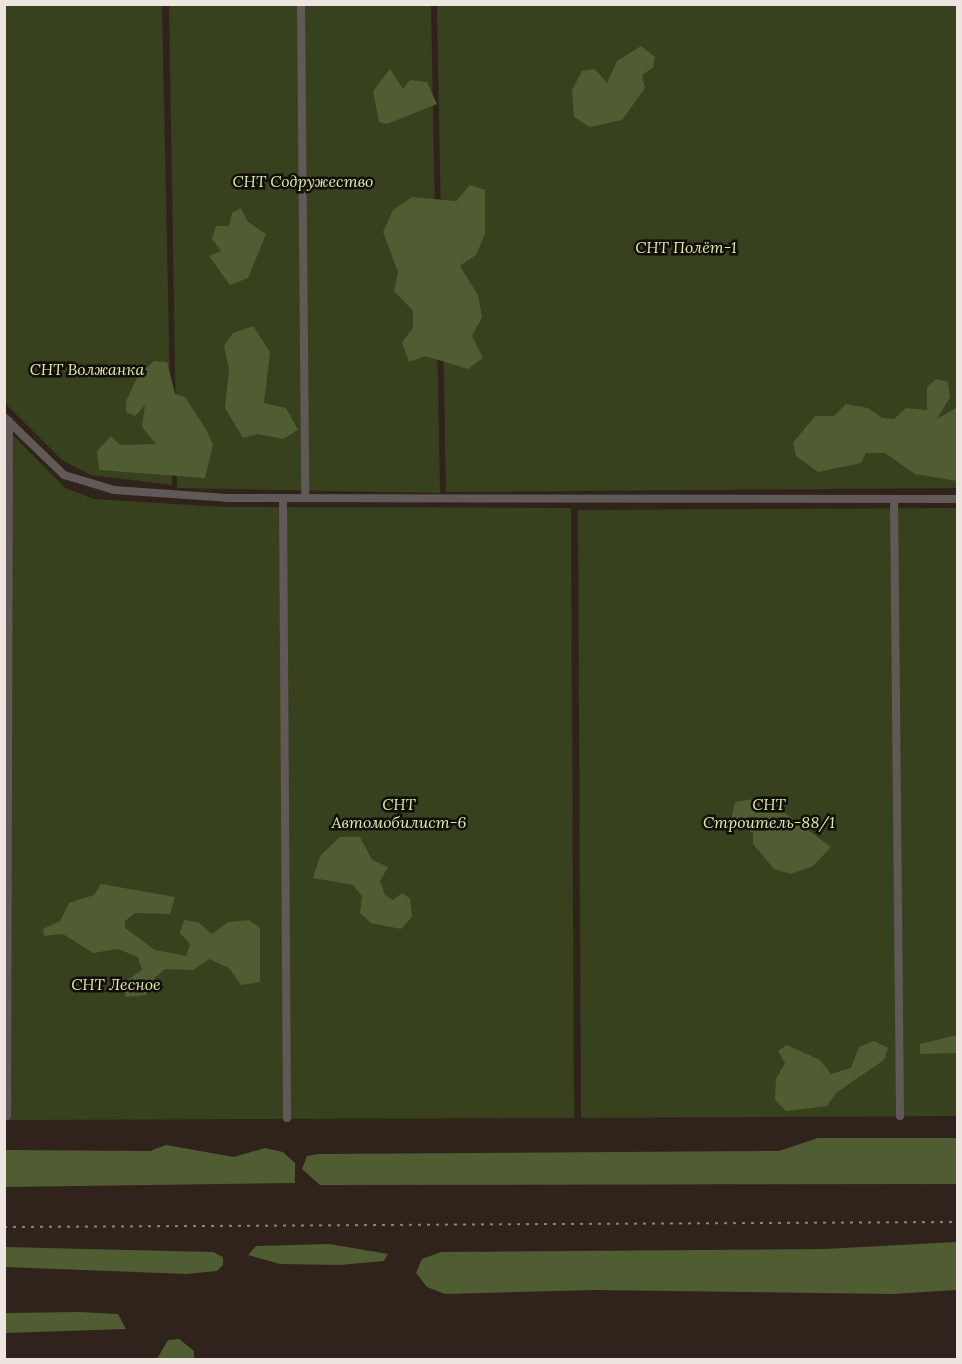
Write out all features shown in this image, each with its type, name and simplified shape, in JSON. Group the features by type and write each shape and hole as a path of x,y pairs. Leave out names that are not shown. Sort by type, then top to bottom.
{"street":[{"path":"301,4 304,498"},
{"path":"7,419 64,474 86,485 283,498 957,499"},
{"path":"7,419 7,1116"},
{"path":"283,498 288,1118"},
{"path":"894,499 900,1116"}],"green space":[{"name":"СНТ Волжанка","path":"5,5 162,5 172,485 91,475 62,460 5,403"},
{"name":"СНТ Содружество","path":"169,5 431,5 440,493 177,488"},
{"name":"СНТ Полёт-1","path":"437,5 957,5 957,488 446,492"},
{"path":"641,46 655,57 653,68 642,75 645,88 622,120 590,127 574,117 572,90 582,71 595,69 607,83 617,61"},
{"path":"390,69 403,89 410,80 427,82 437,104 387,124 379,122 373,91"},
{"path":"470,185 485,190 485,234 476,255 460,266 478,295 482,317 472,336 483,358 468,369 425,356 409,362 402,342 413,328 413,311 394,291 398,272 383,232 393,210 412,197 456,201"},
{"path":"241,208 248,222 266,234 248,278 230,285 209,256 221,251 212,239 216,226 229,226 232,213"},
{"path":"253,326 270,352 264,403 286,408 298,430 283,439 258,434 243,438 225,408 229,368 224,346 233,333"},
{"path":"154,361 167,362 175,394 185,397 207,431 213,445 205,478 99,470 97,451 111,436 120,445 156,444 142,427 145,405 135,416 126,412 126,401 138,376"},
{"path":"936,379 948,382 950,397 937,419 957,407 957,481 915,474 885,453 866,453 861,463 818,472 796,456 793,443 815,416 834,416 846,404 868,408 882,418 894,419 906,408 927,410 927,387"},
{"name":"СНТ Автомобилист-6","path":"4,426 65,488 94,499 223,507 571,508 574,1118 5,1120"},
{"name":"СНТ Строитель-88/1","path":"957,508 957,1116 581,1118 578,510"},
{"path":"754,799 777,807 831,847 813,866 791,874 774,869 753,844 753,833 731,821 735,802"},
{"path":"340,837 360,837 372,860 388,867 380,881 385,895 393,900 402,893 410,898 412,917 401,929 371,923 360,913 362,896 353,885 313,878 320,856"},
{"path":"101,884 175,897 170,914 135,913 125,921 125,928 155,950 186,956 190,944 180,933 184,920 198,922 212,934 228,922 249,920 260,928 260,982 241,985 229,968 209,959 193,970 165,969 149,983 146,995 126,997 122,984 142,970 138,957 118,949 93,953 63,934 44,936 43,929 60,921 69,903 94,895"},
{"path":"957,1035 957,1053 920,1054 920,1044"},
{"path":"874,1041 888,1048 884,1060 836,1093 827,1106 786,1111 775,1100 776,1079 785,1063 778,1051 787,1045 820,1060 831,1074 851,1068 859,1047"},
{"path":"818,1138 957,1138 957,1184 320,1185 302,1169 307,1156 319,1154 779,1151"},
{"path":"166,1145 234,1157 265,1148 283,1152 295,1163 295,1183 5,1187 5,1150 150,1151"},
{"path":"957,1242 957,1290 892,1294 595,1290 445,1294 427,1287 416,1273 422,1259 441,1252 824,1249"},
{"path":"329,1244 388,1254 384,1261 340,1265 280,1264 248,1255 256,1246"},
{"path":"5,1247 213,1252 223,1257 223,1265 217,1271 187,1274 5,1267"},
{"path":"5,1313 118,1314 126,1329 5,1333"},
{"path":"179,1339 194,1351 194,1359 157,1359 168,1340"}],"railway":[{"path":"4,1227 958,1222"}],"park label":[{"name":"СНТ Лесное","path":"116,984"}]}
